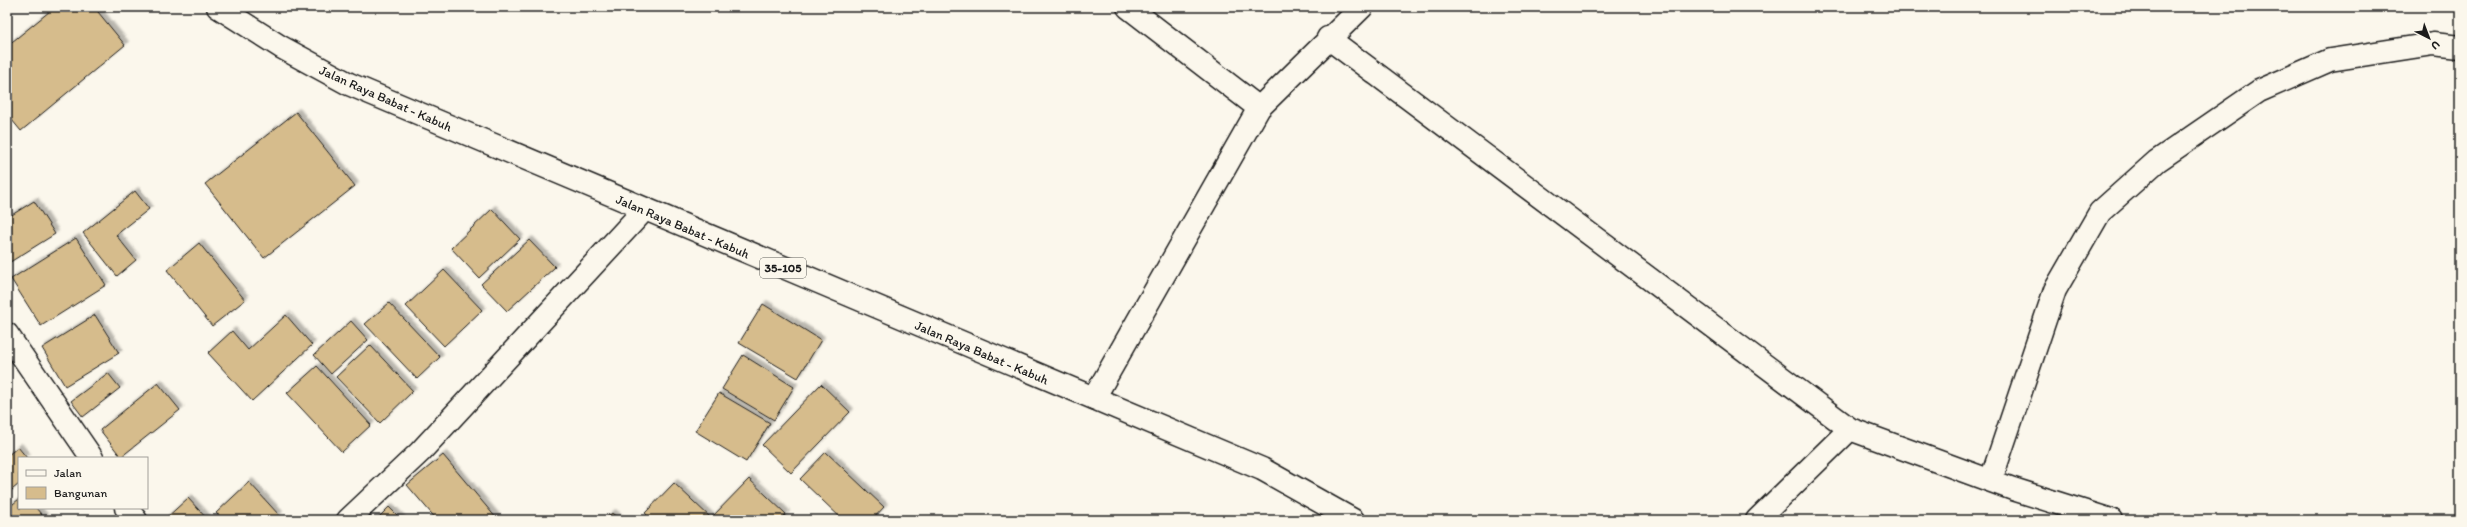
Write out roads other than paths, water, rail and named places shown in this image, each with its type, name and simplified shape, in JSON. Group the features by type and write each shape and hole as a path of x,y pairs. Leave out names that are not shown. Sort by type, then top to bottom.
{"street":[{"name":"Jalan Raya Babat - Kabuh","path":"218,7 280,47 349,84 1262,470 1352,520"},
{"path":"1128,7 1259,108"},
{"path":"1094,398 1259,108 1328,38 1362,7"},
{"path":"1328,38 1850,429 1991,480 2111,520"},
{"path":"1991,480 2055,290 2100,212 2157,161 2259,91 2330,60 2433,44 2460,46"},
{"path":"348,520 420,452 644,210"},
{"path":"7,334 91,457"},
{"path":"1756,520 1850,429"},
{"path":"127,509 136,520"}]}
